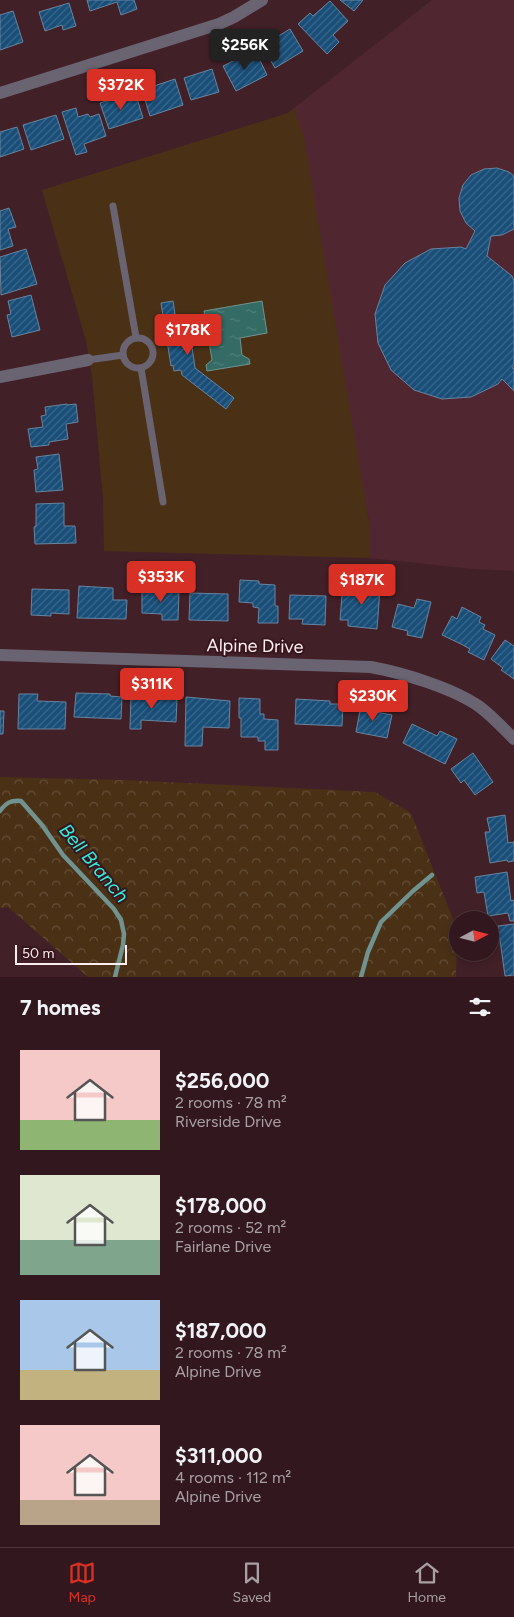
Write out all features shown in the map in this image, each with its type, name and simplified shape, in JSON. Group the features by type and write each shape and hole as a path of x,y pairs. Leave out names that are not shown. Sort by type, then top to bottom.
{"street":[{"path":"0,93 219,24 262,0"},
{"path":"0,377 88,360"},
{"name":"Alpine Drive","path":"0,655 371,667 410,677 455,694 478,706 497,721 514,739"}],"lane":[{"path":"113,206 136,337"},
{"path":"136,337 147,340 154,350 151,362 141,368 134,368 129,365 123,355 125,344 130,339 136,337"},
{"path":"88,360 123,355"},
{"path":"141,368 163,502"}],"shaded area":[{"path":"432,0 514,0 514,571 473,569 369,558 369,522 294,108"}],"green space":[{"path":"294,108 304,138 369,522 369,558 104,551 103,499 92,376 86,341 42,190 288,113"},
{"path":"0,777 122,780 375,792 411,813 450,911 449,961 456,961 456,977 88,977 8,907 0,908"}],"water":[{"path":"262,301 267,333 240,338 242,355 249,359 250,364 207,371 206,365 212,360 204,311"}],"building":[{"path":"87,0 134,0 137,9 121,15 117,2 90,11"},
{"path":"340,0 363,0 354,11"},
{"path":"330,1 348,21 333,35 339,42 327,54 298,24 310,13 313,16"},
{"path":"69,3 76,26 63,30 62,25 45,31 39,12"},
{"path":"13,11 23,42 0,50 0,15"},
{"path":"290,29 303,51 275,68 262,46"},
{"path":"257,54 267,75 236,91 223,66 243,56 245,60"},
{"path":"212,69 219,92 191,100 184,78"},
{"path":"175,79 183,105 150,116 142,90"},
{"path":"136,95 143,118 109,129 100,103 116,98 117,101"},
{"path":"76,108 78,117 88,114 90,117 99,114 106,136 84,144 87,152 76,155 62,112"},
{"path":"56,115 64,139 31,150 23,125"},
{"path":"17,127 24,149 0,157 0,132"},
{"path":"497,168 514,176 514,229 502,235 491,236 487,256 512,276 514,281 514,366 512,368 514,369 514,391 502,379 498,384 471,397 442,399 414,390 391,370 378,343 375,314 385,285 405,263 431,249 461,247 466,249 475,231 466,223 460,211 459,198 463,185 471,175 484,169"},
{"path":"9,208 16,227 8,229 13,246 0,250 0,211"},
{"path":"26,249 37,284 1,295 0,257"},
{"path":"31,295 40,330 12,337 7,315 11,314 8,301"},
{"path":"173,301 176,321 188,319 195,368 234,398 226,409 182,375 181,370 174,371 173,365 171,366 161,303"},
{"path":"76,404 78,422 66,424 68,439 49,442 49,445 31,447 28,429 43,427 41,416 46,415 45,407"},
{"path":"59,454 63,490 36,492 34,470 38,469 36,457"},
{"path":"64,503 64,526 75,526 76,543 35,544 36,504"},
{"path":"362,577 375,578 374,589 380,589 377,629 348,626 348,620 340,620 342,595 361,596"},
{"path":"240,580 259,581 259,584 275,585 275,606 278,606 278,623 258,623 259,608 253,607 253,603 239,602"},
{"path":"79,586 113,588 113,600 127,600 126,619 77,618"},
{"path":"32,589 69,590 69,614 51,613 51,616 31,615"},
{"path":"142,589 179,591 178,620 162,620 162,614 142,613"},
{"path":"190,593 228,594 228,621 189,620"},
{"path":"290,595 326,596 325,625 302,624 303,619 289,619"},
{"path":"417,599 431,602 422,638 407,635 408,631 392,627 398,604 414,608"},
{"path":"462,607 481,617 479,622 485,625 483,629 495,635 484,660 468,652 470,649 442,635 452,616 457,619"},
{"path":"505,640 514,646 514,679 501,670 503,668 491,659"},
{"path":"76,693 110,694 110,696 122,697 121,719 74,717"},
{"path":"19,694 38,694 37,701 66,702 65,729 18,729"},
{"path":"131,695 165,696 165,699 177,699 176,722 141,720 141,729 130,729"},
{"path":"186,697 230,701 229,728 203,727 202,746 185,746"},
{"path":"239,698 260,699 260,714 264,714 264,719 278,720 278,750 265,750 265,741 258,741 258,737 241,737"},
{"path":"296,699 330,701 330,704 343,704 342,726 295,724"},
{"path":"361,705 377,709 376,712 392,715 387,738 356,732"},
{"path":"0,711 4,711 3,734 0,734"},
{"path":"412,724 437,736 440,731 457,739 445,764 403,743"},
{"path":"473,753 493,782 475,795 464,780 461,783 451,769"},
{"path":"505,815 508,843 514,842 514,861 508,862 507,860 490,863 485,832 490,832 487,818"},
{"path":"507,872 511,901 514,900 514,921 510,921 508,913 499,914 499,911 487,911 484,892 477,893 475,877"},
{"path":"514,924 514,975 505,976 499,926"}],"waterway":[{"name":"Bell Branch","path":"0,811 9,803 21,801 42,825 63,855 114,909 121,920 124,934 115,977"},
{"path":"361,977 368,952 381,922 432,875"}]}
